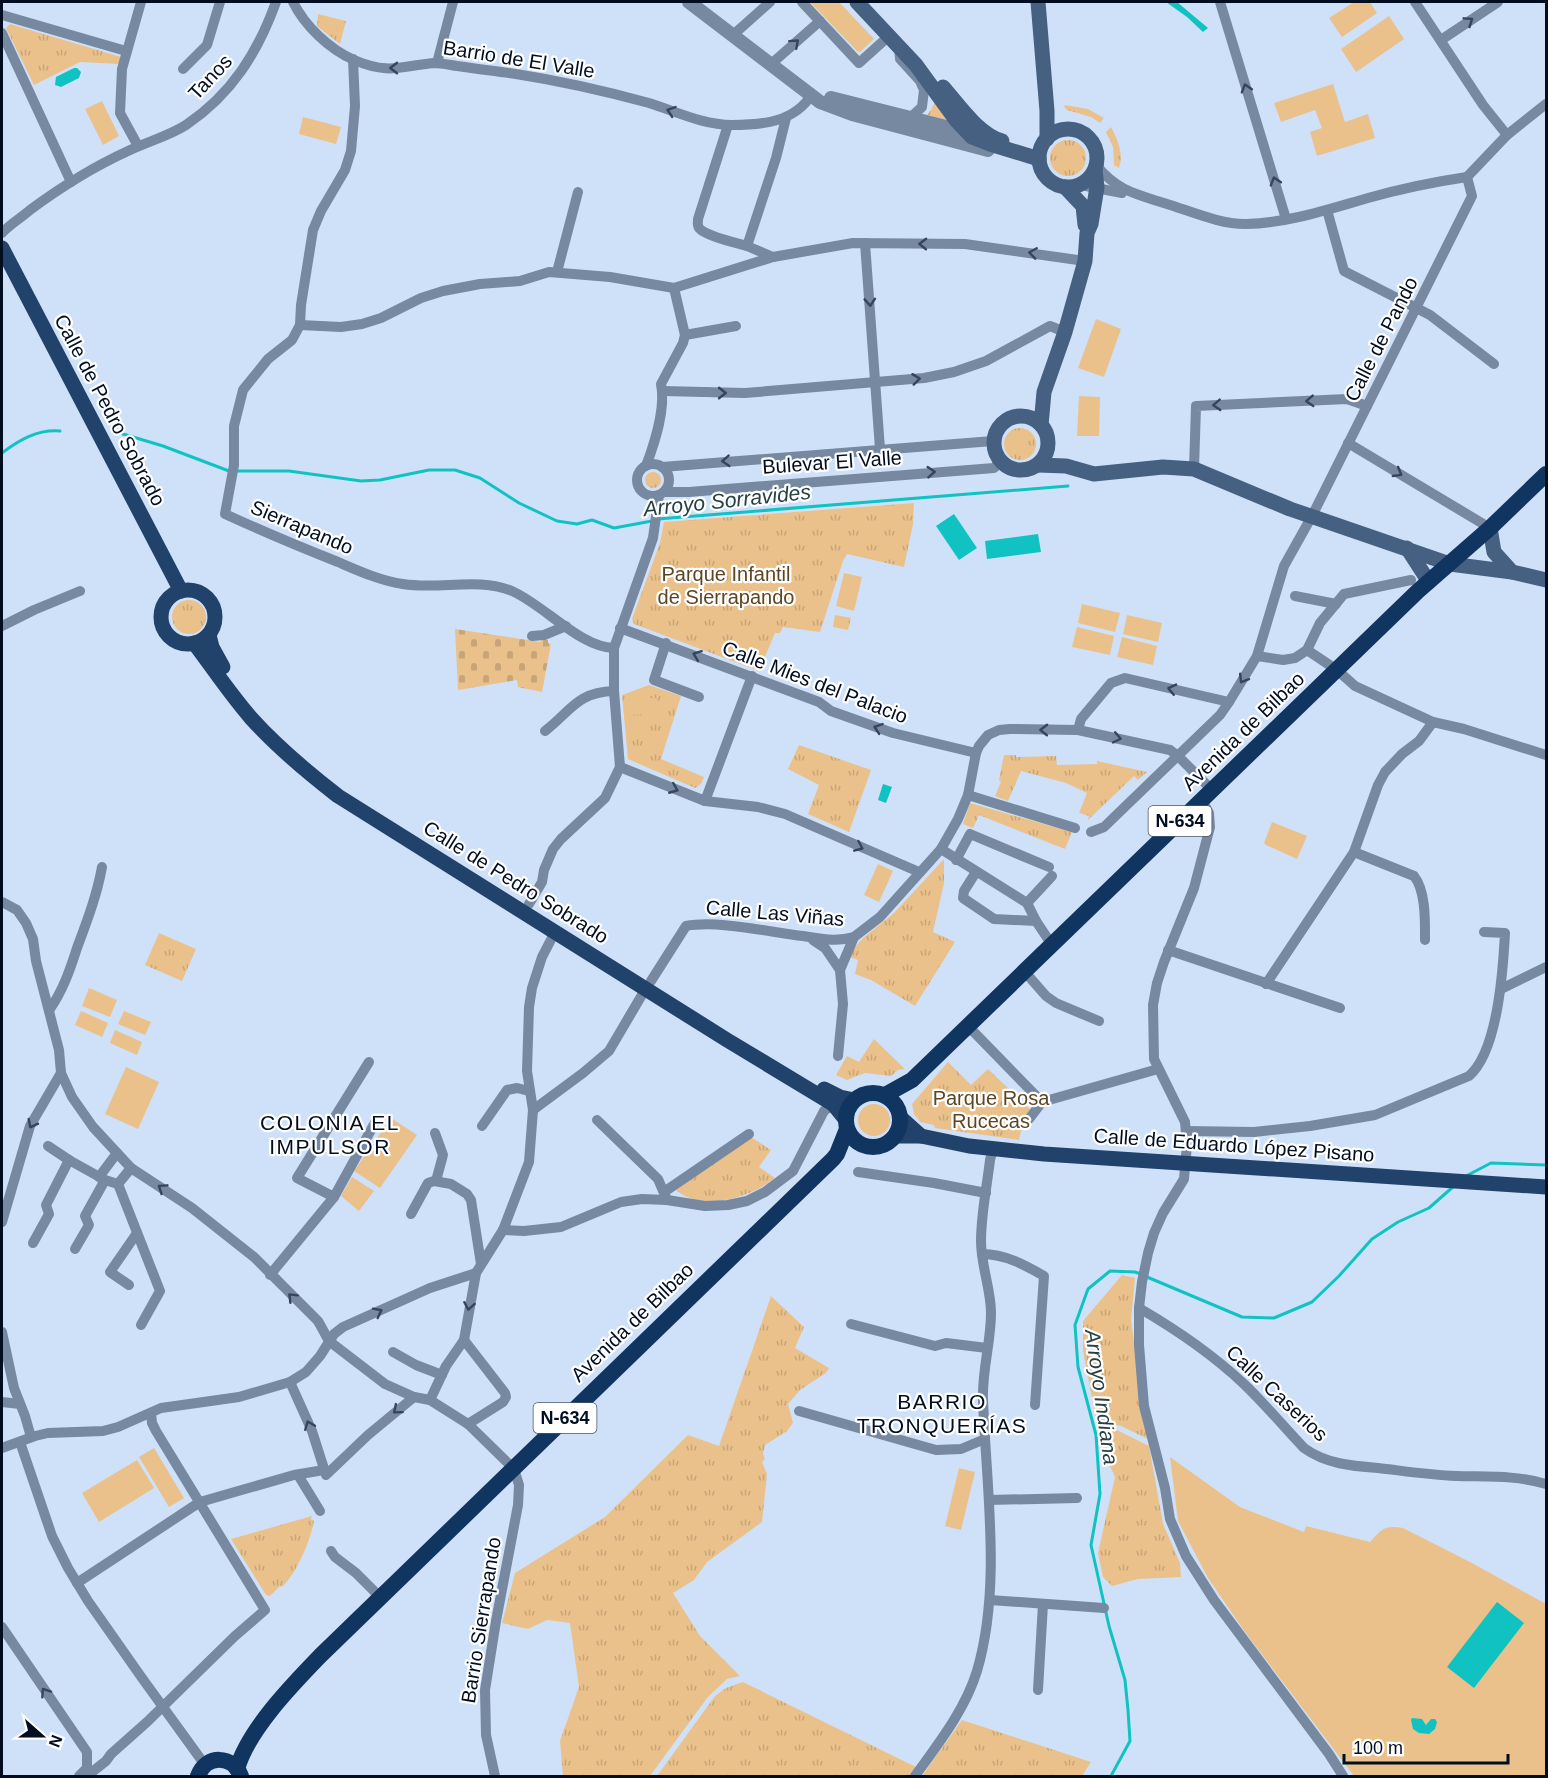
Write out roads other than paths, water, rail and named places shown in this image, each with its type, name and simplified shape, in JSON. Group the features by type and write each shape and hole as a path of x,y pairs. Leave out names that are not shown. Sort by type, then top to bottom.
{"highway":[{"name":"N-634","path":"1450,564 1546,474"},
{"name":"Avenida de Bilbao","path":"885,1095 912,1080 1450,564"},
{"name":"Avenida de Bilbao","path":"899,1113 912,1080"},
{"name":"N-634","path":"847,1125 847,1113 854,1100 869,1093 885,1095"},
{"path":"885,1095 895,1103 899,1113"},
{"name":"N-634","path":"861,1145 871,1148 880,1147 895,1137 900,1124 899,1113"},
{"name":"Avenida de Bilbao","path":"837,1154 847,1125"},
{"path":"847,1125 850,1136 861,1145"},
{"name":"Avenida de Bilbao","path":"235,1769 246,1747 295,1682 380,1597 837,1154 861,1145"},
{"name":"N-634","path":"202,1771 216,1760 235,1769"}],"main road":[{"path":"857,2 916,65 967,132 981,141 1042,152"},
{"path":"1038,2 1047,111 1042,152 1052,183 1073,186 1090,178 1096,167"},
{"path":"916,65 929,72 977,125 995,139 1042,152"},
{"path":"1041,425 1025,416 1004,421 995,433 993,441 1000,462 1014,470 1031,469 1038,465 1047,450 1048,441 1041,425 1044,392 1065,332 1084,261 1097,187 1096,152 1090,140 1081,132 1068,129 1056,121 1047,111"},
{"path":"1042,152 1059,131 1068,129"},
{"path":"1073,186 1083,206 1084,224 1088,232"},
{"name":"Calle de Pedro Sobrado","path":"2,248 176,594"},
{"name":"Calle de Pedro Sobrado","path":"2,265 84,429 159,569 176,594"},
{"path":"1025,416 1044,392"},
{"path":"1047,450 1066,466"},
{"path":"1038,465 1066,466 1094,474 1163,467 1194,470 1290,509 1450,564 1512,572 1546,580"},
{"path":"1490,528 1494,552 1512,572"},
{"path":"1407,548 1429,582"},
{"path":"198,592 211,603 215,619 209,635 194,644 177,642 164,629 162,611 176,594 198,592"},
{"name":"Calle de Pedro Sobrado","path":"209,635 216,657 258,711 295,750 345,790 529,904 727,1040 833,1104 847,1125"},
{"name":"Calle de Pedro Sobrado","path":"194,644 251,718 306,772 338,796 555,932 648,984 825,1090 854,1100"},
{"path":"899,1113 921,1136"},
{"name":"Calle de Eduardo López Pisano","path":"895,1137 921,1136 993,1149 1546,1187"}],"street":[{"path":"138,146 120,113 122,69 141,2"},
{"path":"183,69 207,45 220,2"},
{"name":"Tanos","path":"2,233 99,164 184,126 205,110 230,87 261,40 276,2"},
{"path":"293,2 312,29 331,46 353,59 355,106 351,151 345,170 321,211 313,230 300,325 340,327 362,324 442,291 480,284 520,281 541,273 557,272 618,278 674,288 773,257 835,245 965,244 1084,261"},
{"path":"437,63 453,2"},
{"path":"733,35 770,2"},
{"path":"802,2 859,63 894,41 900,59 920,81 924,90 921,106 910,118"},
{"path":"1220,2 1286,219"},
{"path":"1415,2 1483,105 1507,135"},
{"path":"1441,40 1498,2"},
{"path":"697,4 770,65 820,102 844,111 971,145 1042,152"},
{"path":"2,15 126,51"},
{"path":"770,65 820,21"},
{"path":"2,33 71,182"},
{"name":"Barrio de El Valle","path":"353,59 377,68 390,69 437,63 575,84 728,125 753,124 786,118"},
{"path":"812,94 995,139"},
{"path":"747,246 776,158 786,118 804,105 812,94"},
{"path":"1096,167 1111,181 1131,192 1215,219 1245,224 1286,219 1414,186 1467,177 1507,135 1546,104"},
{"path":"728,125 698,219 698,226 700,230 708,234 773,257"},
{"name":"Calle de Pando","path":"1091,831 1104,827 1220,715 1257,656 1284,566 1312,516 1472,196 1467,177"},
{"path":"1073,186 1131,192"},
{"path":"1093,208 1115,191"},
{"path":"557,272 578,192"},
{"path":"1327,210 1344,271 1430,315 1494,364"},
{"path":"865,243 880,449"},
{"path":"529,904 542,882 544,870 553,849 605,798 620,767 614,691 614,648 655,530 656,510 669,479 655,466 652,445 660,416 663,391 661,384 685,335 674,288"},
{"name":"Sierrapando","path":"300,325 292,339 281,351 268,359 243,390 234,426 234,465 225,514 359,571 401,584 424,587 489,585 511,591 529,600 596,646 614,648"},
{"path":"685,335 736,326"},
{"path":"663,391 745,393 924,378 986,361 1050,326 1065,332"},
{"path":"1194,470 1196,406 1347,399 1367,406"},
{"name":"Bulevar El Valle","path":"655,466 993,441"},
{"path":"1348,443 1490,528"},
{"name":"Bulevar El Valle","path":"646,494 972,470 994,468 1000,462"},
{"path":"655,466 639,472 638,481 640,489 656,510"},
{"path":"1257,656 1283,660 1294,658 1307,650 1320,622 1344,594 1411,580"},
{"path":"2,626 80,591"},
{"path":"1295,596 1336,604"},
{"path":"532,636 544,635 566,626"},
{"name":"Calle Mies del Palacio","path":"620,628 752,676 821,703 837,714 893,734 976,753"},
{"path":"666,643 654,680 699,697"},
{"path":"1307,650 1338,670 1355,686 1433,722 1457,727 1546,755"},
{"path":"705,801 752,676"},
{"path":"1078,730 1082,719 1111,683 1125,678 1229,702"},
{"path":"545,731 564,712 593,693 614,691"},
{"path":"1266,984 1354,852 1378,785 1385,772 1402,754 1419,741 1433,722"},
{"path":"838,1056 843,1004 840,970 854,937 880,917 941,849 968,795 976,753 983,740 999,730 1078,730 1170,750 1178,756 1207,795 1210,827 1194,888 1168,950 1157,983 1153,1005 1154,1059 1179,1106 1186,1131 1186,1162 1184,1179 1154,1233 1142,1282 1139,1345 1144,1406 1165,1488 1170,1519 1178,1540 1200,1580 1325,1748 1343,1776"},
{"path":"620,767 705,801 758,807 785,814 919,873"},
{"path":"968,795 1075,828"},
{"path":"956,860 970,834 1051,872 1027,903"},
{"path":"941,849 1027,903 1052,945"},
{"path":"1354,852 1414,876 1422,901 1425,940"},
{"path":"50,1009 59,996 66,978 96,896 102,867"},
{"path":"976,872 964,891 963,898 994,919 1036,921"},
{"path":"2,902 16,910 26,923 33,939 36,961 59,1050 61,1072 72,1097 93,1127 131,1168 192,1208 254,1257 318,1321 329,1341 385,1384 414,1397 430,1400 468,1424 514,1469"},
{"name":"Calle Las Viñas","path":"648,984 686,926 720,926 837,940 854,937"},
{"path":"2,1449 48,1433 103,1431 161,1408 238,1397 290,1382 306,1372 329,1341 343,1327 478,1268 503,1230 529,1162 533,1110 527,1059 529,1007 532,988 542,957 555,932"},
{"path":"1186,1131 1254,1132 1375,1116 1469,1076 1481,1061 1495,1020 1501,989 1505,933 1484,932"},
{"path":"809,937 825,948 840,970"},
{"path":"1168,950 1341,1008"},
{"path":"1501,989 1546,967"},
{"path":"1025,972 1046,996 1056,1003 1099,1021"},
{"path":"533,1110 609,1051 648,984"},
{"path":"969,1026 1042,1102"},
{"path":"334,1197 297,1178 369,1062"},
{"path":"1029,1119 1042,1102 1158,1069"},
{"path":"2,1222 30,1126 61,1072"},
{"path":"482,1126 507,1090 517,1088 530,1091"},
{"path":"503,1230 561,1227 621,1202 665,1196 705,1206 747,1201 765,1192 793,1171 824,1111 833,1104"},
{"path":"270,1275 334,1197 377,1119"},
{"path":"597,1120 658,1179 665,1196"},
{"path":"435,1133 443,1155 436,1181"},
{"path":"665,1196 749,1134"},
{"path":"48,1146 102,1179 118,1184"},
{"path":"915,1776 949,1728 965,1700 984,1646 990,1600 989,1500 983,1395 991,1315 982,1254 982,1231 993,1149"},
{"path":"75,1249 89,1225 85,1216 117,1153"},
{"path":"33,1243 49,1214 46,1205 69,1160"},
{"path":"118,1184 131,1168"},
{"path":"858,1172 986,1193"},
{"path":"411,1214 428,1183 436,1181 460,1188 471,1200 478,1268 464,1340 442,1375 430,1400"},
{"path":"118,1184 160,1291 141,1325"},
{"path":"129,1285 110,1272 136,1233"},
{"path":"982,1254 1023,1263 1044,1276 1035,1404"},
{"name":"Calle Caserios","path":"1139,1308 1174,1329 1215,1359 1245,1385 1304,1448 1316,1456 1341,1463 1410,1472 1455,1476 1516,1477 1546,1484"},
{"path":"850,1324 935,1346 946,1342 987,1348"},
{"path":"2,1332 8,1369 20,1404 26,1439 52,1536 77,1583 162,1707 202,1771"},
{"path":"464,1340 506,1397 503,1402 468,1424"},
{"path":"393,1352 416,1365 442,1375"},
{"path":"290,1382 312,1431 325,1472"},
{"path":"77,1583 200,1502 298,1475 325,1472 414,1397"},
{"path":"2,1402 20,1404"},
{"path":"799,1411 936,1450 962,1449 985,1439"},
{"path":"87,1776 106,1761 265,1610 152,1423 151,1413"},
{"name":"Barrio Sierrapando","path":"495,1776 486,1735 485,1690 518,1505 519,1485 514,1469"},
{"path":"298,1475 320,1511"},
{"path":"989,1500 1077,1498"},
{"path":"331,1551 380,1597"},
{"path":"990,1600 1042,1610 1104,1608"},
{"path":"1038,1690 1042,1610"},
{"path":"2,1627 87,1752 87,1768 79,1776"},
{"path":"87,1752 101,1756 111,1754"}],"waterway":[{"name":"Arroyo Sorravides","path":"2,453 29,436 60,431"},
{"name":"Arroyo Sorravides","path":"123,434 163,446 229,471"},
{"name":"Arroyo Sorravides","path":"236,471 289,471 361,481 380,480 429,470 455,470 480,478 519,503 557,521 577,524 592,520 614,528 652,521"},
{"name":"Arroyo Sorravides","path":"658,519 1068,486"},
{"name":"Arroyo Indiana","path":"1466,1176 1491,1163 1546,1165"},
{"name":"Arroyo Indiana","path":"1147,1277 1242,1317 1274,1318 1312,1302 1372,1239 1398,1222 1429,1208 1454,1186"},
{"name":"Arroyo Indiana","path":"1111,1776 1130,1741 1128,1710 1125,1680 1109,1626 1091,1545 1100,1494 1096,1435 1078,1367 1075,1325 1088,1289 1110,1271 1141,1274"}],"district":[{"name":"COLONIA EL IMPULSOR","path":"330,1134"},
{"name":"BARRIO TRONQUERÍAS","path":"942,1413"}],"park label":[{"name":"Parque Infantil de Sierrapando","path":"726,586"},
{"name":"Parque Rosa Rucecas","path":"991,1110"}]}
